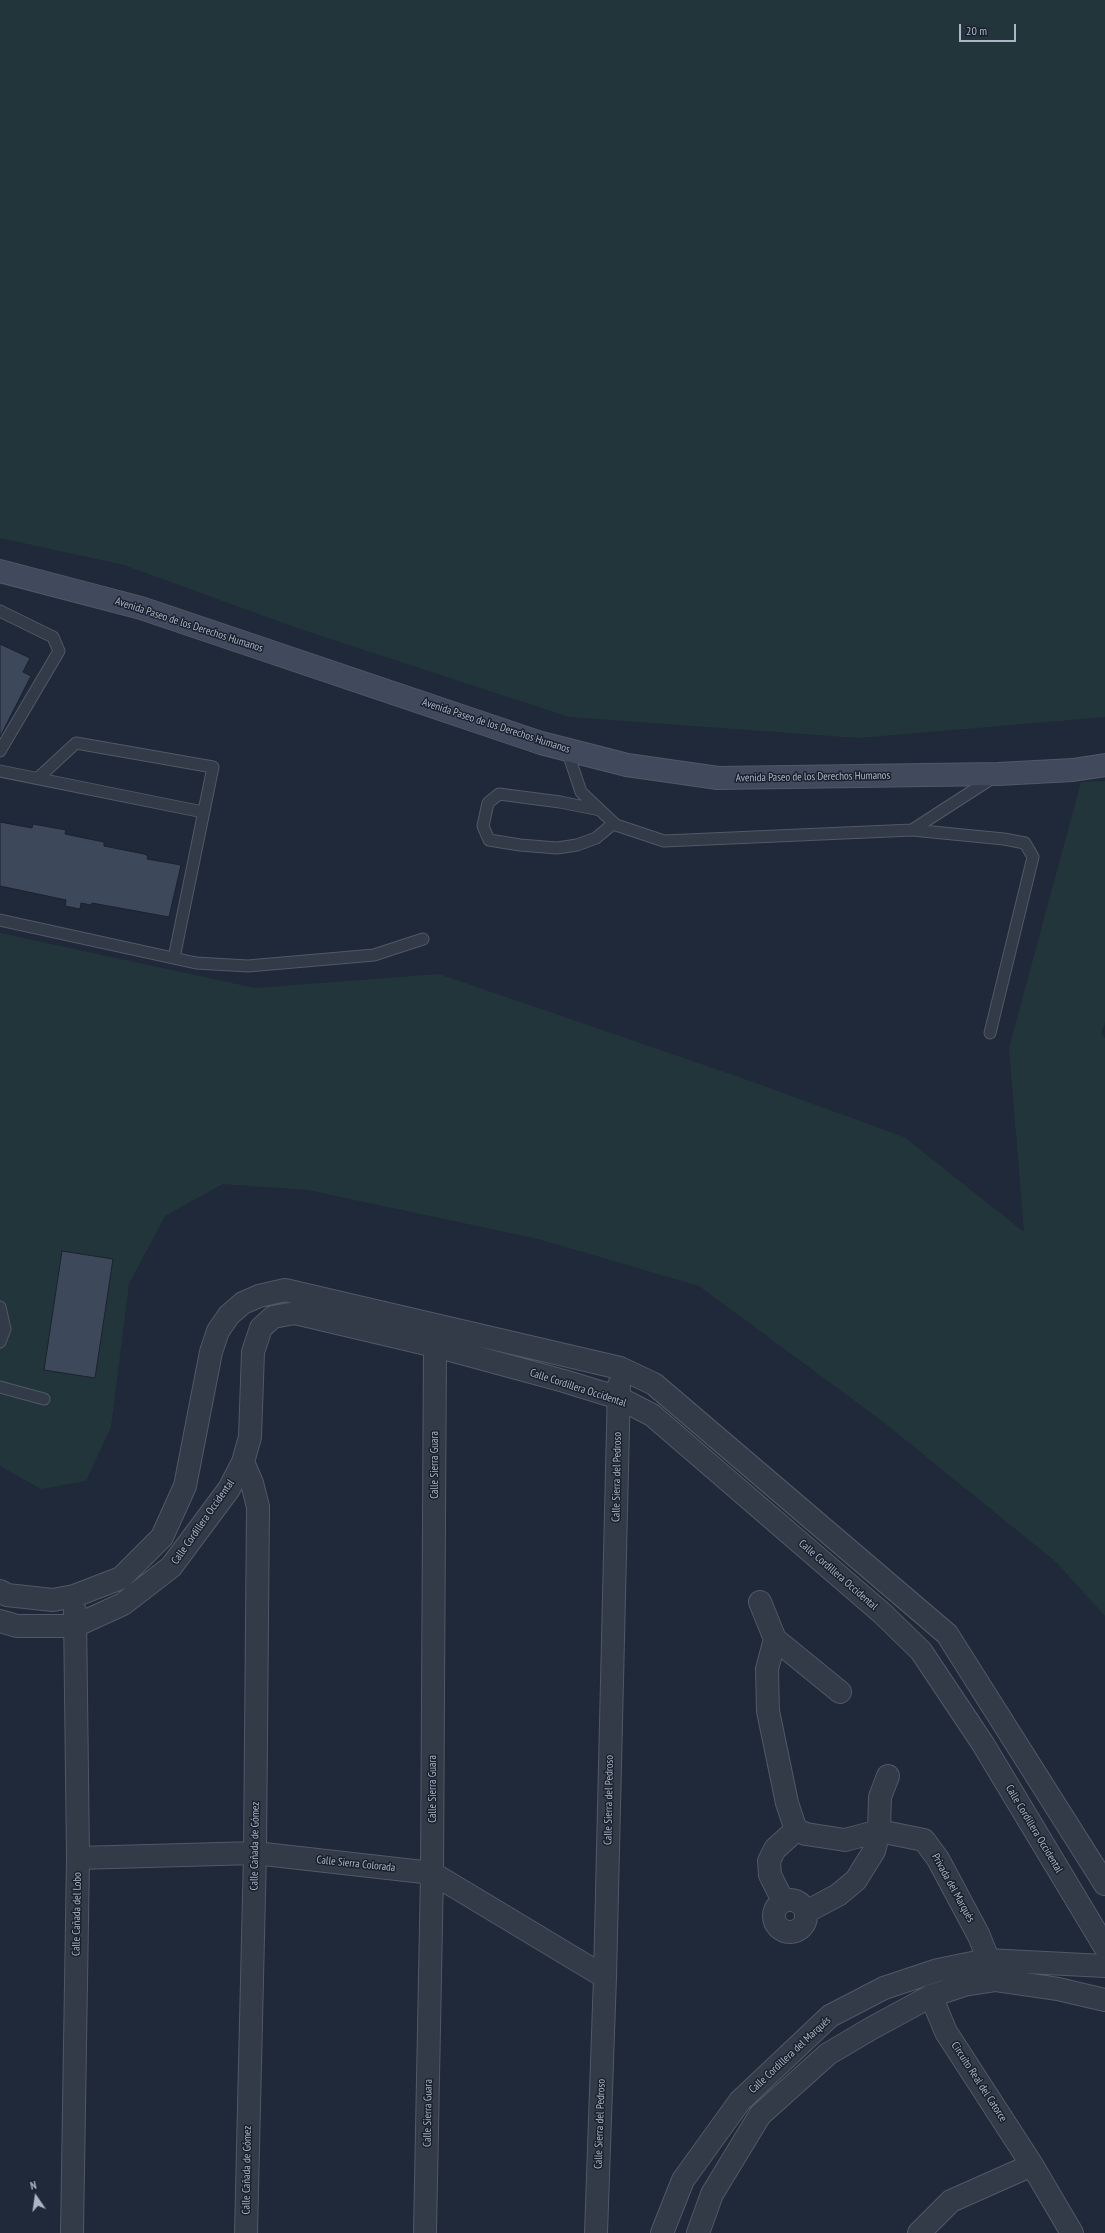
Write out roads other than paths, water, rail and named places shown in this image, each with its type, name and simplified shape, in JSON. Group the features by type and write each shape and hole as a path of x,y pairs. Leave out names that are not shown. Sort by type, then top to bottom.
{"main road":[{"name":"Avenida Paseo de los Derechos Humanos","path":"0,571 141,608 541,743 627,765 718,778 998,774 1073,770 1105,764"}],"street":[{"path":"0,1591 7,1595 53,1600 74,1596 121,1578 162,1537 185,1486 211,1352 218,1331 229,1315 242,1303 259,1296 285,1290 620,1368 654,1384 947,1634 1105,1884"},
{"name":"Calle Cordillera Occidental","path":"0,1621 17,1626 75,1626 123,1604 171,1567 229,1490 243,1462 250,1437 253,1352 262,1328 273,1317 295,1313 435,1346 619,1398 652,1415 883,1614 921,1651 983,1744 1105,1947"},
{"name":"Calle Sierra Guara","path":"425,2233 432,1873 435,1346"},
{"name":"Calle Sierra del Pedroso","path":"596,2233 605,1977 620,1368"},
{"name":"Calle Cañada de Gómez","path":"243,1462 252,1483 258,1507 255,1853 246,2233"},
{"name":"Calle Cañada del Lobo","path":"72,2233 78,1858 74,1596"},
{"path":"760,1602 775,1639 840,1692"},
{"path":"921,1651 947,1634"},
{"path":"775,1639 767,1669 768,1711 787,1803 796,1830 775,1849 769,1862 770,1875 783,1901"},
{"path":"806,1912 838,1895 856,1880 874,1852 879,1831 880,1797 888,1776"},
{"name":"Privada del Marqués","path":"796,1830 806,1834 845,1840 879,1831 924,1840 938,1858 979,1936 996,1980"},
{"name":"Calle Sierra Colorada","path":"78,1858 255,1853 432,1873 605,1977"},
{"path":"793,1900 798,1902 806,1912 806,1921 794,1932 784,1931 776,1924 774,1914 775,1909 783,1901 793,1900"},
{"name":"Calle Cordillera del Marqués","path":"662,2233 683,2180 740,2101 830,2016 884,1988 938,1970 987,1960 1105,1966"},
{"path":"698,2233 712,2194 760,2115 828,2054 931,1996 964,1985 996,1980 1058,1989 1105,2000"},
{"name":"Circuito Real del Catorce","path":"931,1996 946,2032 1032,2165 1072,2233"},
{"path":"919,2233 951,2201 1032,2165"}],"lane":[{"path":"0,611 54,637 59,651 0,750"},
{"path":"38,778 76,743 213,767 174,958"},
{"path":"567,750 581,792 600,810 614,823 664,841 912,830 1004,839 1025,843 1032,856 990,1033"},
{"path":"0,771 203,812"},
{"path":"912,830 998,774"},
{"path":"600,810 560,802 499,794 488,804 483,826 489,840 520,845 557,848 577,845 596,838 614,823"},
{"path":"0,920 196,963 248,966 374,955 423,939"},
{"path":"0,1307 5,1329 0,1342"},
{"path":"0,1387 44,1399"}]}
